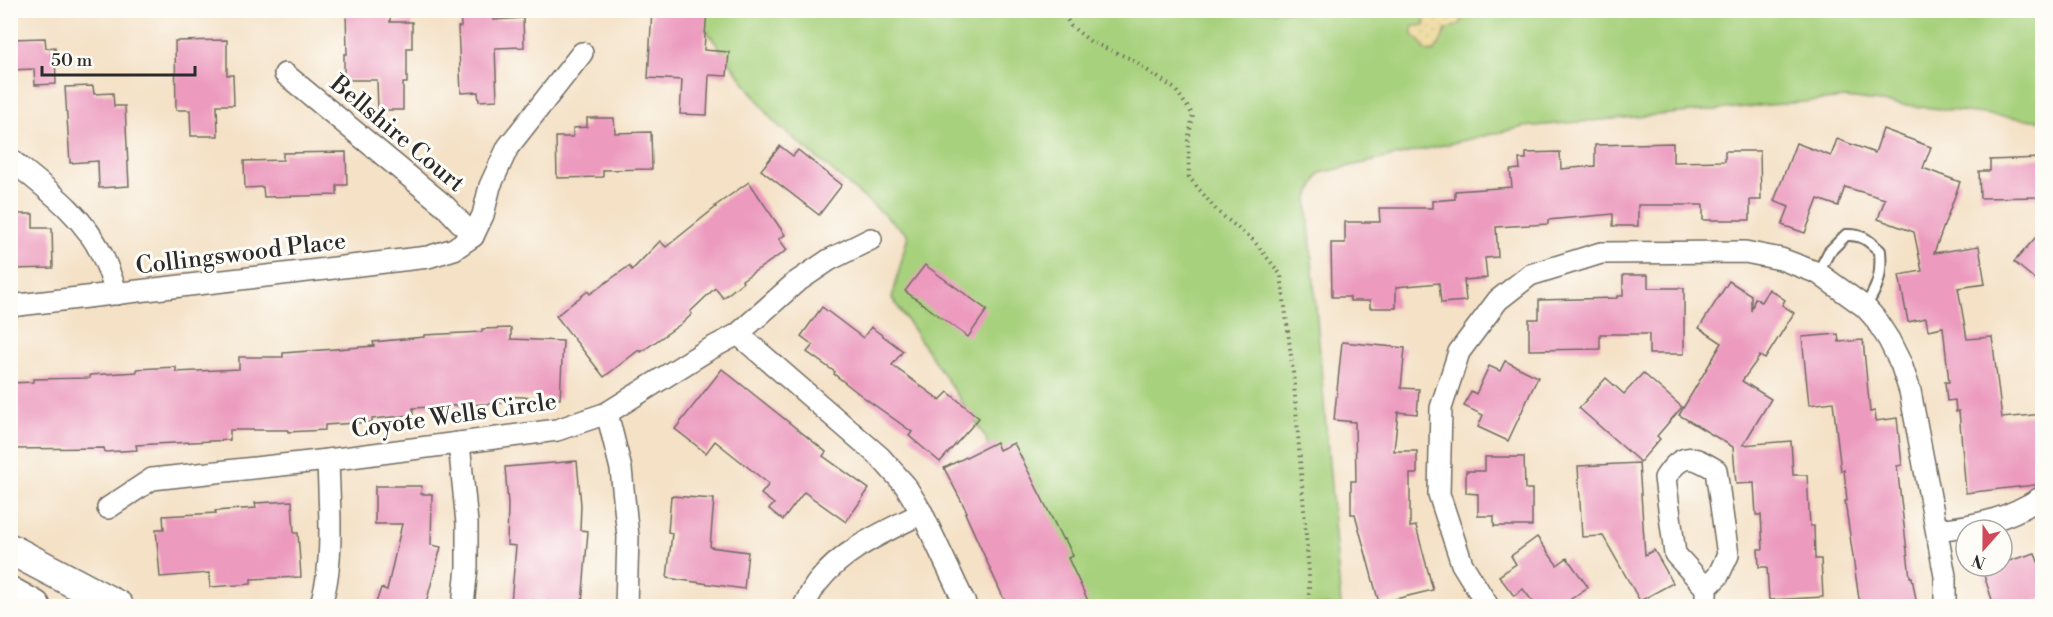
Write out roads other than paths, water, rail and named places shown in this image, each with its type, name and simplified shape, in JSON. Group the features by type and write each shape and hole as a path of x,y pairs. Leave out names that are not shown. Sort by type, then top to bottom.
{"main road":[{"path":"10,549 117,606"},
{"path":"10,592 35,606"}],"street":[{"path":"473,237 483,215 490,186 508,147 582,53"},
{"name":"Bellshire Court","path":"285,74 445,206 473,237"},
{"path":"10,159 63,203 81,223 102,254 117,294"},
{"name":"Collingswood Place","path":"10,306 428,257 454,249 473,237"},
{"name":"Coyote Wells Circle","path":"108,508 152,478 328,460 557,430 607,412 738,334 795,283 829,260 871,239"},
{"path":"1488,606 1462,564 1440,494 1441,408 1460,352 1498,300 1530,275 1600,253 1744,252 1781,259 1818,273 1865,308 1890,340 1910,391 1946,576 1946,606"},
{"path":"738,334 880,457 905,485 922,513 966,606"},
{"path":"607,412 621,469 628,537 626,606"},
{"path":"459,443 467,524 467,567 463,606"},
{"path":"1685,458 1701,460 1716,470 1728,555 1706,597 1675,554 1665,478 1674,464 1685,458"},
{"path":"320,606 324,596 330,536 328,460"},
{"path":"1937,530 1983,524 2022,510 2043,498"},
{"path":"804,606 817,584 840,559 862,544 922,513"}],"lane":[{"path":"1818,273 1829,252 1846,236 1857,235 1871,243 1880,251 1882,268 1876,290 1865,308"}]}
